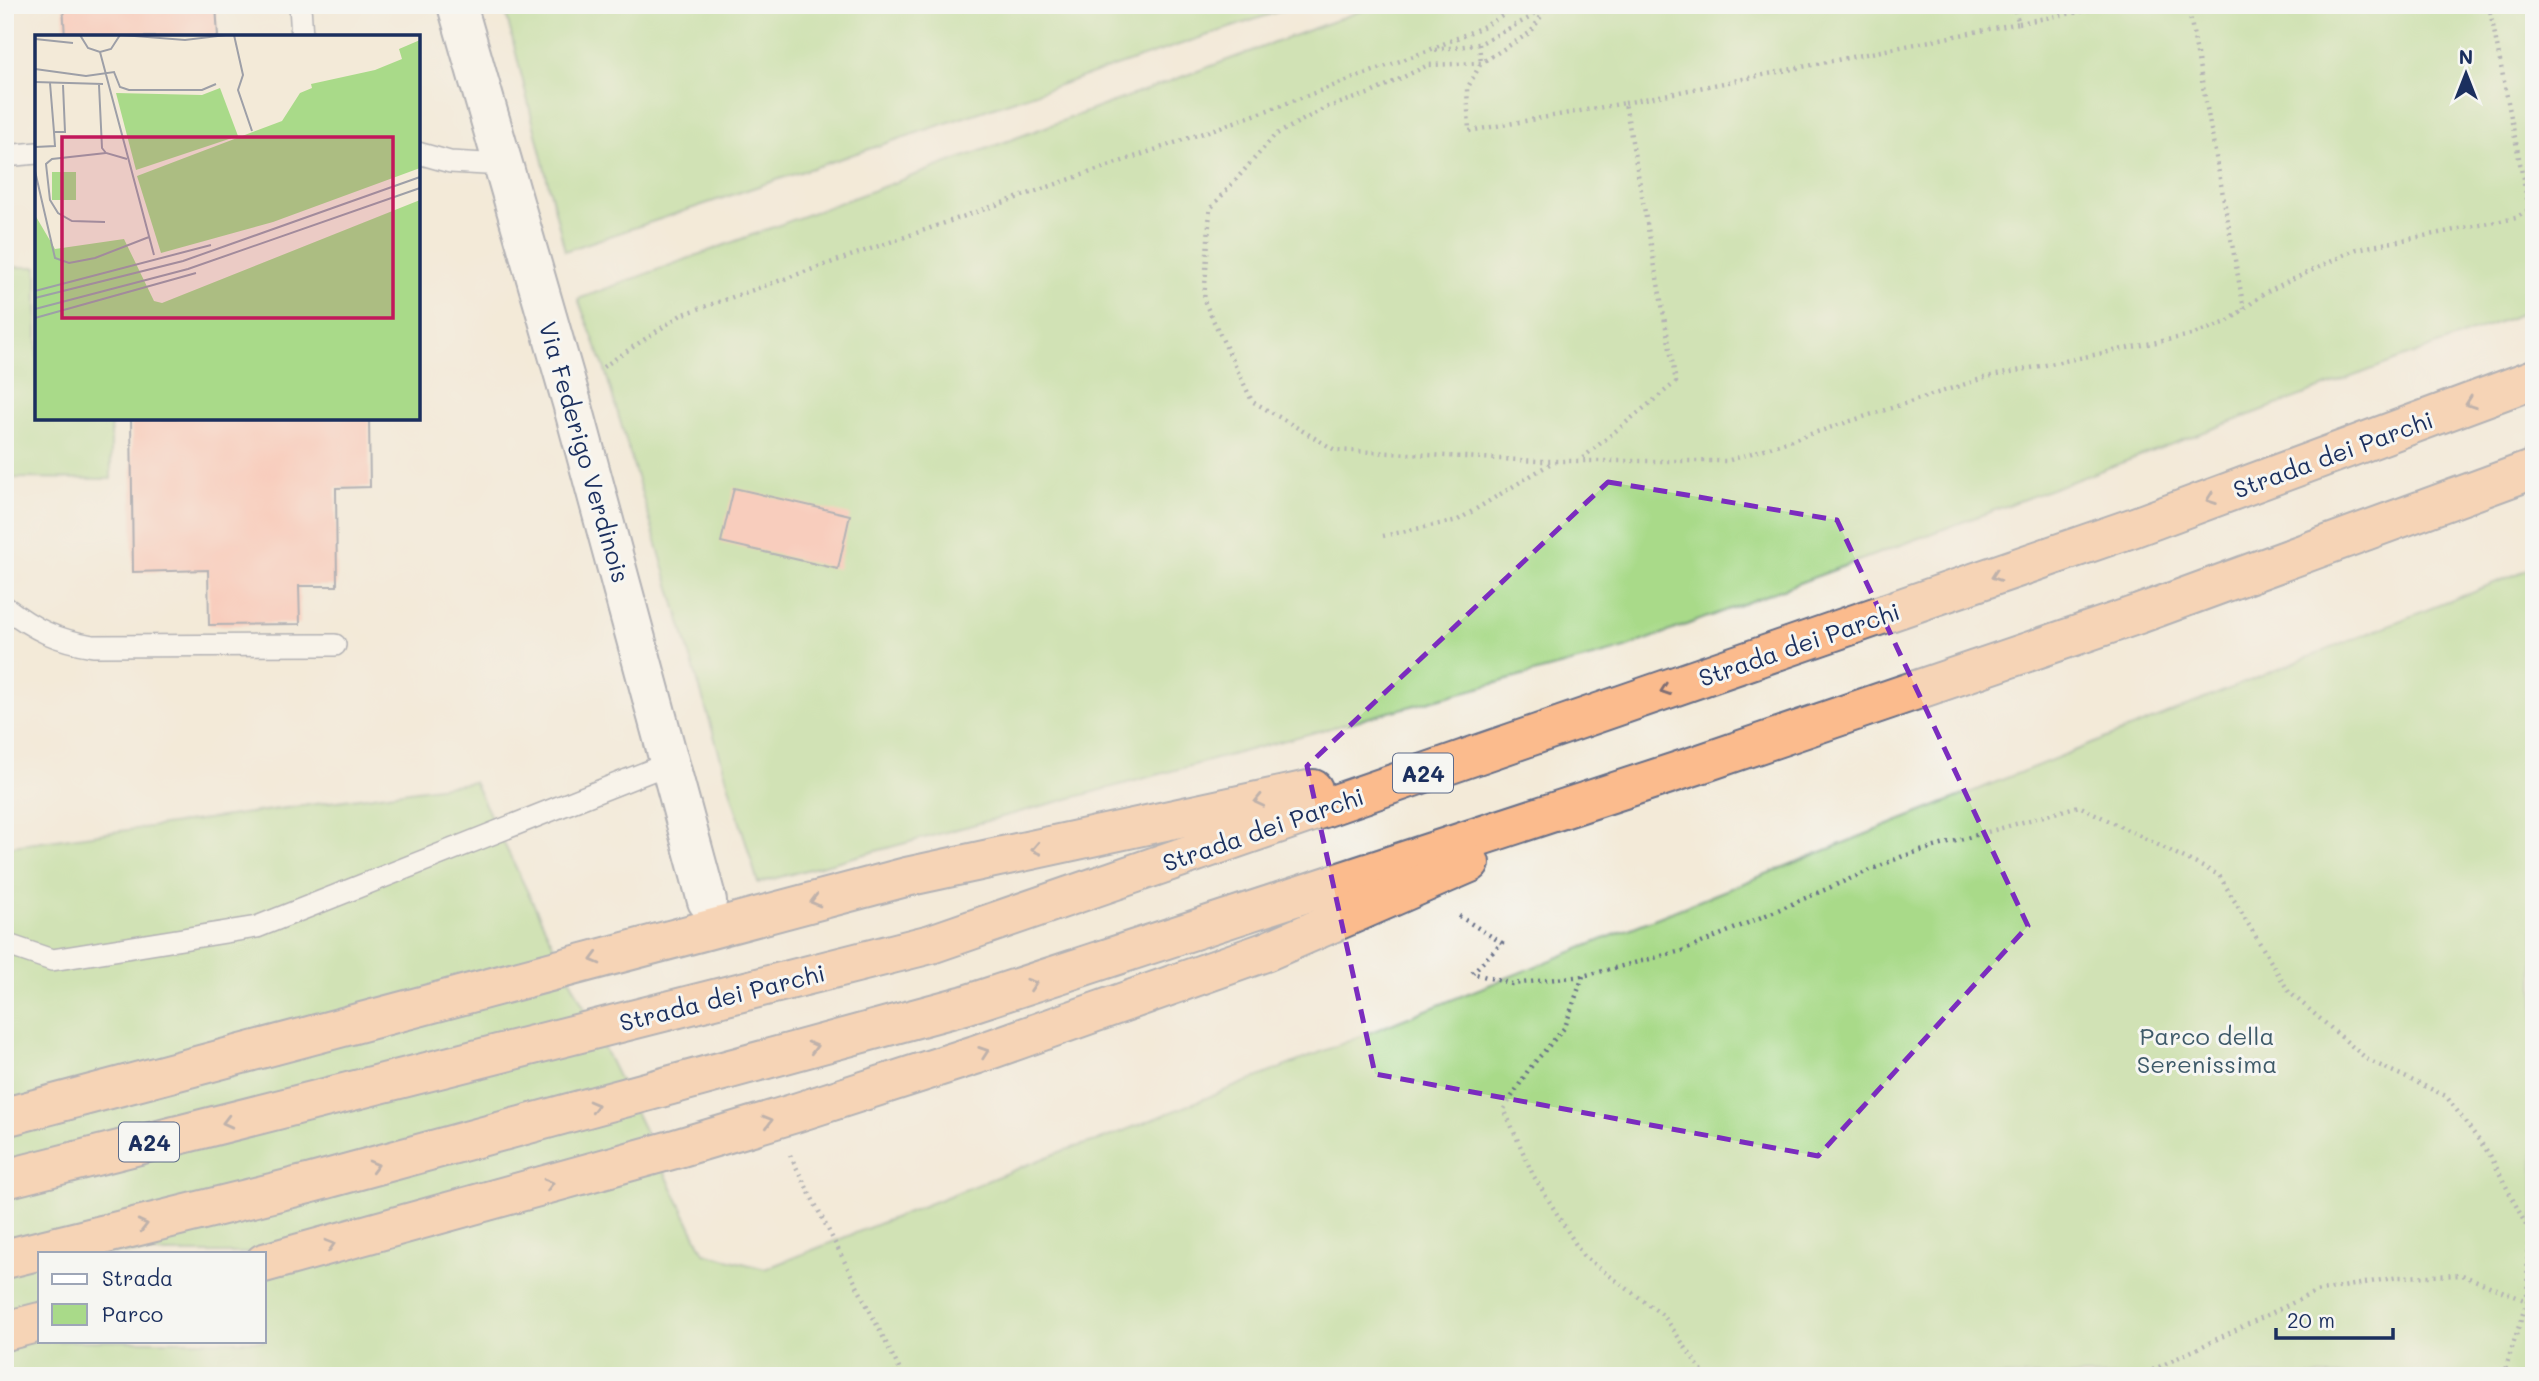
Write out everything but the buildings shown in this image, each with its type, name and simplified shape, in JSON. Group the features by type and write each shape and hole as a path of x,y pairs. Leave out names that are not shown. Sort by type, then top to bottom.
{"highway":[{"name":"Strada dei Parchi","path":"5,1179 931,944 2132,528 2534,380"},
{"path":"5,1259 308,1184 965,1005 1697,765 2138,614 2534,469"},
{"path":"5,1117 906,877 1243,805 1516,741"},
{"path":"266,1262 701,1141 987,1051 1265,952 1697,765"},
{"path":"5,1331 38,1323"}],"street":[{"name":"Via Federigo Verdinois","path":"457,5 564,371 708,901"}],"lane":[{"path":"300,5 302,35"},
{"path":"5,156 35,153"},
{"path":"420,154 450,162 503,165"},
{"path":"5,607 42,633 93,646 335,645"},
{"path":"5,944 52,960 257,927 670,763"}],"path":[{"path":"564,371 604,367 681,315 1263,112 1427,51 1487,24 1520,5"},
{"path":"1427,51 1479,44 1531,17 1539,5"},
{"path":"1548,5 1531,32 1481,62 1428,65 1371,93 1325,108 1275,135 1210,209 1204,301 1252,401 1335,450 1555,461 1727,461 1987,377 2192,335 2227,322 2266,292 2357,249 2516,218 2531,207 2488,5"},
{"path":"2013,5 2019,23"},
{"path":"1479,44 1481,62 1467,89 1469,131 1625,103 2116,5"},
{"path":"2188,5 2244,309"},
{"path":"1579,461 1676,382 1625,103"},
{"path":"1383,536 1458,520 1555,461"},
{"path":"1459,916 1502,943 1472,973 1512,984 1583,976 1685,950 1903,856 2079,806 2219,875 2289,992 2368,1060 2446,1096 2490,1155 2528,1229 2527,1301 2503,1376"},
{"path":"1583,976 1565,1027 1529,1069 1504,1110 1533,1175 1583,1256 1664,1316 1705,1376"},
{"path":"787,1149 903,1376"},
{"path":"2140,1376 2315,1292 2398,1277 2462,1275 2527,1301"}],"highlighted area":[{"path":"1608,482 1837,520 2028,926 1818,1156 1375,1074 1307,766"}],"green space":[{"path":"504,5 1298,5 565,251"},
{"path":"1377,5 2534,5 2534,309 1622,649 758,883 604,367 578,299"},
{"path":"5,267 35,267 35,420 111,420 111,479 5,478"},
{"name":"Parco della Serenissima","path":"2534,567 2534,1376 5,1376 5,847 474,782 704,1253 765,1269 1062,1151 1106,1138"}]}
